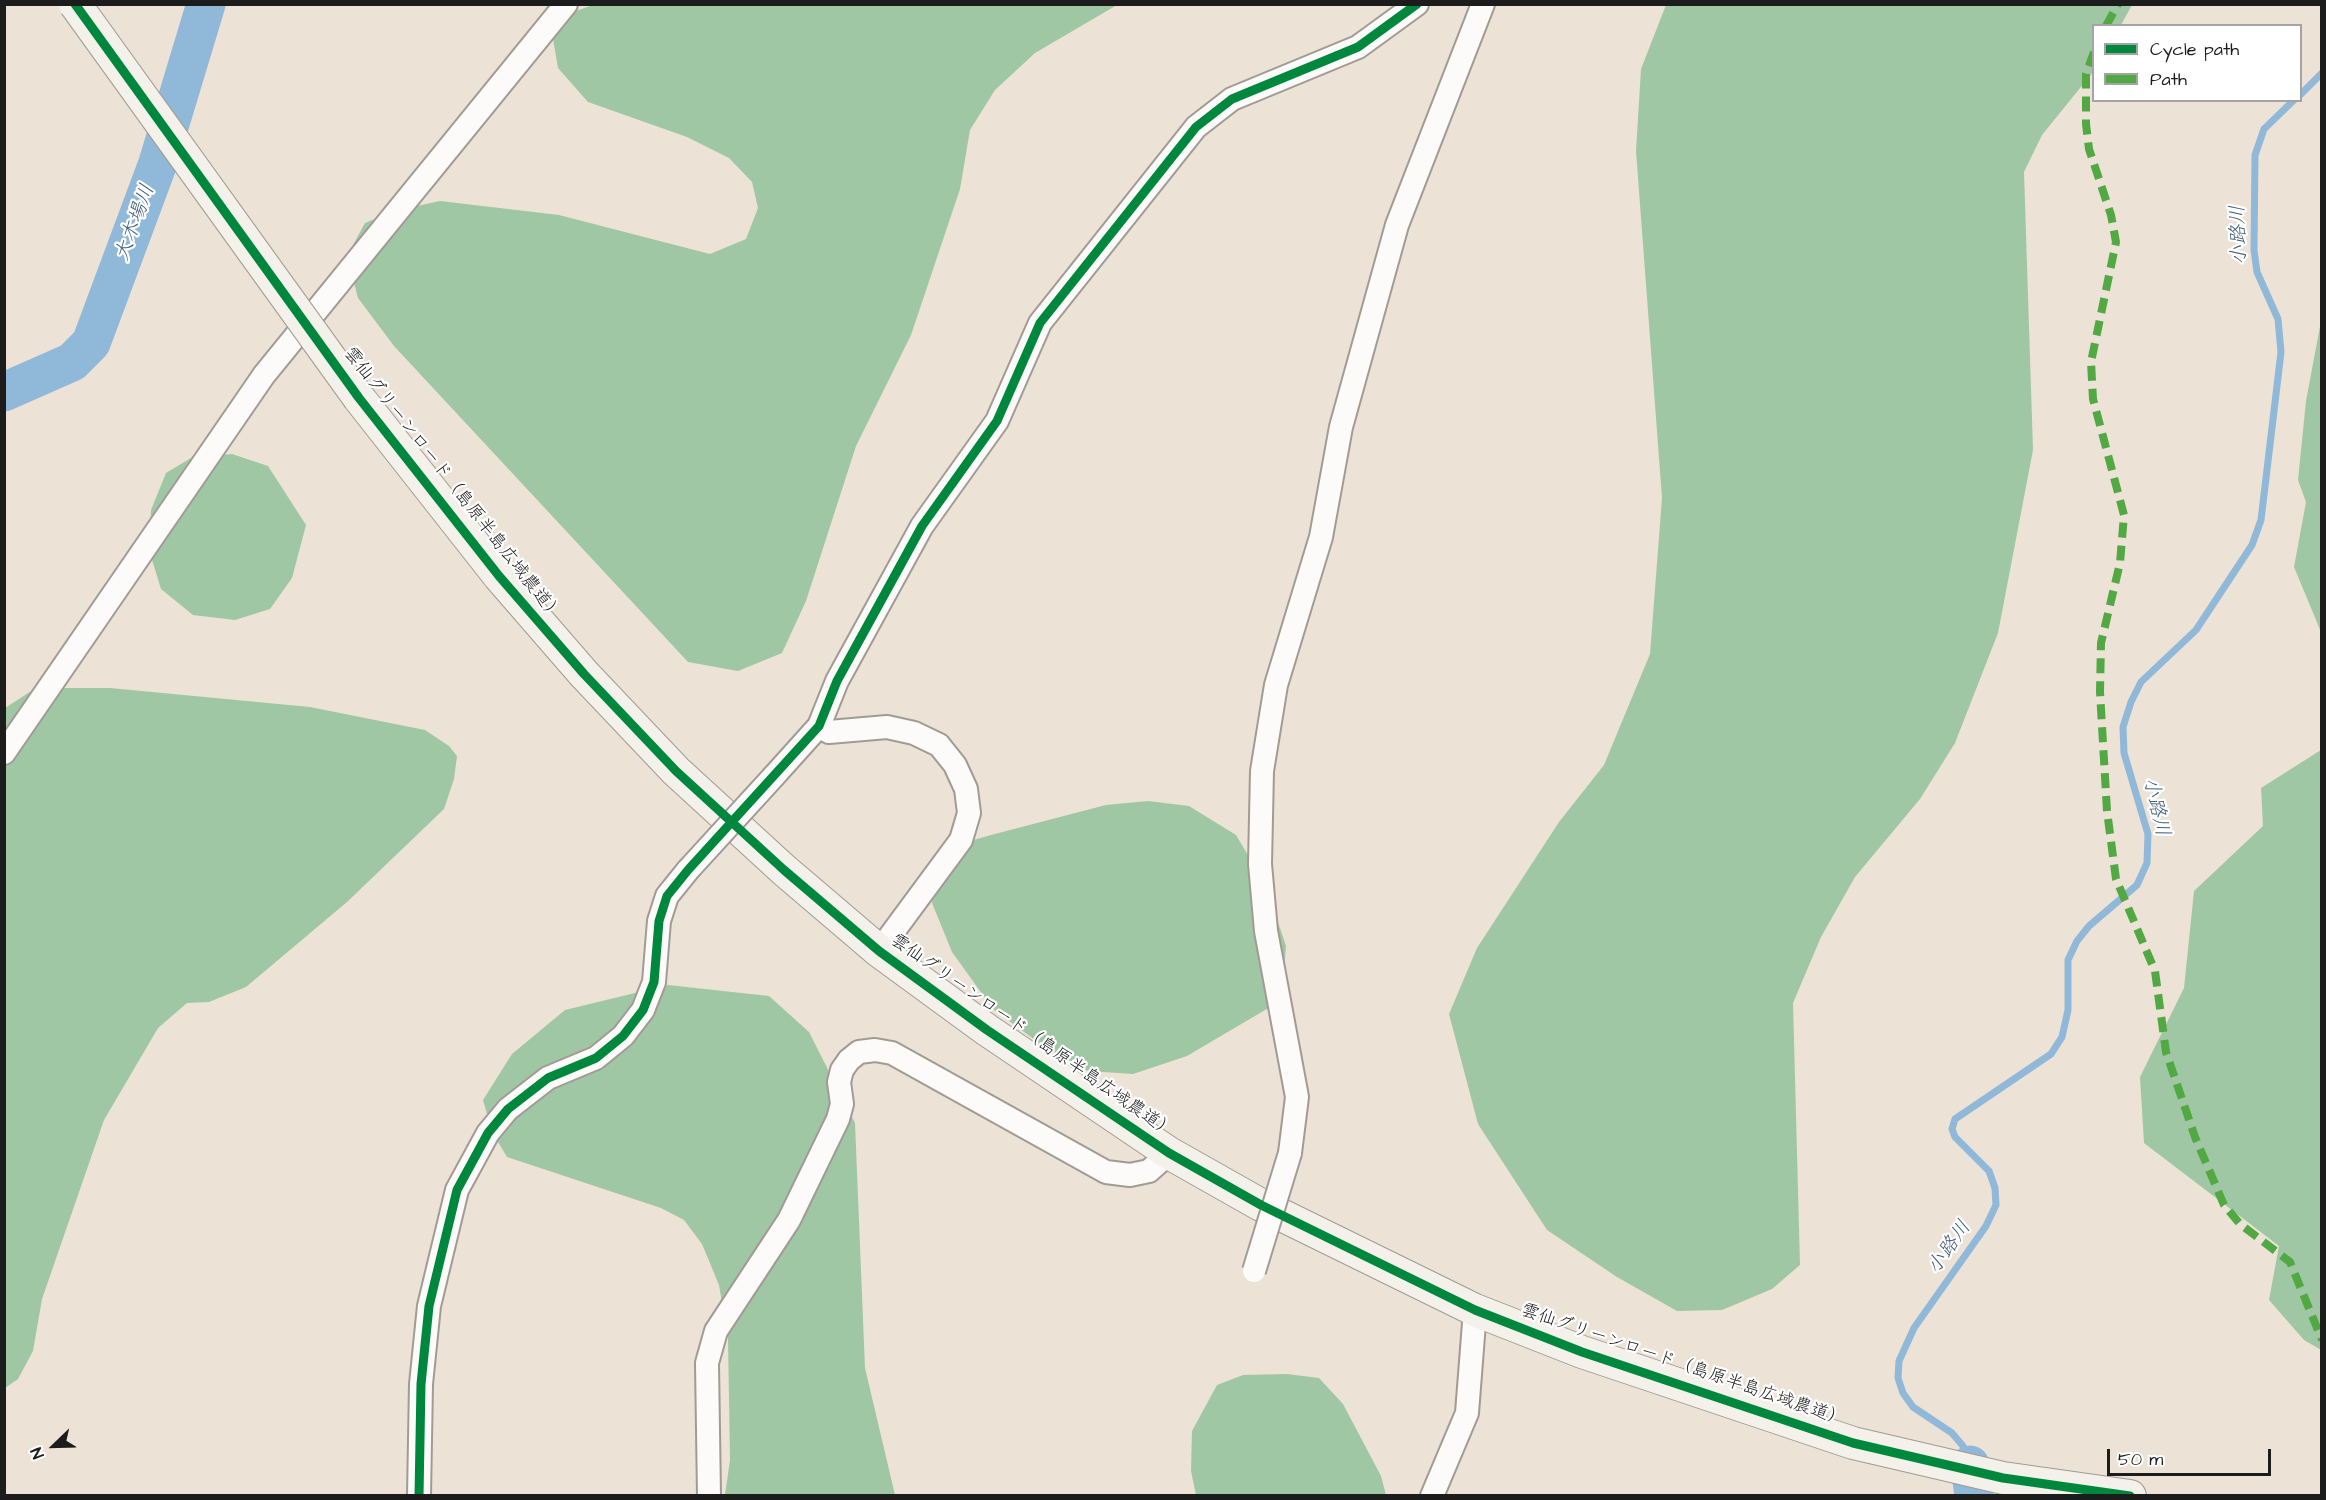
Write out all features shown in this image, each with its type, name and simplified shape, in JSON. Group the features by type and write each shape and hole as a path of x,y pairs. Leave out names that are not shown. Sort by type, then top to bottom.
{"street":[{"name":"雲仙グリーンロード（島原半島広域農道）","path":"75,4 359,398 499,576 584,674 676,771 784,870 879,951 987,1030 1168,1153 1261,1205 1475,1310 1582,1352 1853,1443 2003,1478 2130,1496"},
{"path":"4,753 264,375 566,4"},
{"path":"419,1496 421,1384 429,1306 457,1190 488,1133 508,1109 549,1078 596,1058 623,1036 643,1010 654,982 662,913 668,896 688,870 819,726 837,681 922,526 997,421 1040,323 1196,127 1232,99 1358,47 1417,4"},
{"path":"1254,1271 1290,1154 1297,1097 1266,931 1260,864 1262,771 1276,685 1321,537 1341,427 1397,225 1483,4"},
{"path":"819,726 829,732 886,727 914,733 939,745 955,765 966,789 969,813 961,840 879,951"},
{"path":"709,1496 707,1363 716,1331 789,1220 838,1119 842,1104 839,1082 842,1070 849,1060 860,1052 875,1050 891,1053 1106,1172 1130,1175 1149,1171 1168,1153"},
{"path":"1432,1496 1467,1413 1475,1310"}],"green space":[{"path":"593,5 1117,5 1035,53 995,90 970,130 960,189 911,335 856,446 806,601 782,653 738,671 688,662 394,346 358,298 351,271 353,245 365,223 394,211 440,201 559,215 710,254 746,239 758,208 752,182 729,158 687,137 588,102 558,68 552,33 573,12"},
{"path":"1666,5 2132,5 2122,24 2092,24 2092,73 2042,135 2024,172 2033,450 1998,633 1955,743 1920,799 1855,877 1821,937 1793,1003 1800,1265 1772,1289 1722,1310 1677,1311 1617,1277 1547,1230 1478,1124 1449,1014 1477,948 1559,822 1604,765 1650,654 1662,498 1636,151 1641,69"},
{"path":"2321,321 2322,632 2294,567 2306,502 2298,480 2306,401"},
{"path":"232,454 268,466 306,525 292,578 270,609 235,620 193,615 161,589 149,550 151,510 166,473 191,458"},
{"path":"36,688 110,688 310,707 425,730 449,746 457,756 454,779 444,809 347,902 246,987 209,1002 187,1003 158,1028 104,1120 42,1299 33,1351 18,1379 5,1388 5,708"},
{"path":"2321,750 2321,1350 2304,1340 2269,1300 2279,1246 2144,1143 2140,1077 2184,988 2194,891 2263,826 2261,788"},
{"path":"1148,801 1189,806 1236,835 1265,884 1286,946 1282,1000 1187,1056 1133,1074 1088,1071 1043,1046 993,1009 952,952 932,903 936,862 956,845 1106,805"},
{"path":"668,985 769,996 809,1032 855,1123 865,1368 895,1495 725,1495 730,1460 728,1338 719,1285 702,1244 684,1220 661,1208 507,1157 492,1132 483,1100 512,1054 565,1010"},
{"path":"1287,1374 1319,1378 1343,1404 1381,1476 1386,1495 1196,1495 1191,1471 1192,1431 1217,1385 1243,1375"}],"waterway":[{"name":"大木場川","path":"4,392 72,362 91,343 158,163 206,4"},
{"name":"小路川","path":"2302,93 2322,73"},
{"name":"小路川","path":"1969,1461 1963,1446 1952,1433 1913,1407 1903,1393 1898,1378 1899,1361 1914,1328 1986,1226 1996,1205 1995,1188 1989,1171 1955,1137 1952,1129 1955,1119 2051,1054 2062,1037 2068,1010 2068,960 2077,941 2089,926 2137,885 2147,863 2148,834 2124,753 2123,727 2131,702 2141,682 2196,630 2252,545 2261,520 2281,352 2278,319 2257,272 2254,250 2255,155 2264,129 2292,102"},
{"path":"1970,1465 1974,1496"}],"marked path":[{"path":"2107,24 2118,4"},
{"path":"2092,58 2086,74 2086,124 2089,149 2111,215 2116,242 2091,362 2093,399 2124,515 2120,563 2101,643 2100,692 2107,811 2116,879 2155,971 2166,1052 2195,1137 2224,1205 2240,1224 2290,1262 2322,1340"}],"cycle path":[{"path":"75,4 359,398 499,576 584,674 676,771 784,870 879,951 987,1030 1169,1153 1261,1205 1475,1310 1582,1352 1853,1443 2003,1478 2130,1496"},
{"path":"419,1496 421,1384 429,1306 457,1190 488,1133 508,1109 548,1078 596,1058 623,1036 643,1010 654,982 659,921 667,896 819,726 837,681 922,526 997,421 1040,323 1196,127 1232,99 1358,47 1417,4"}]}
